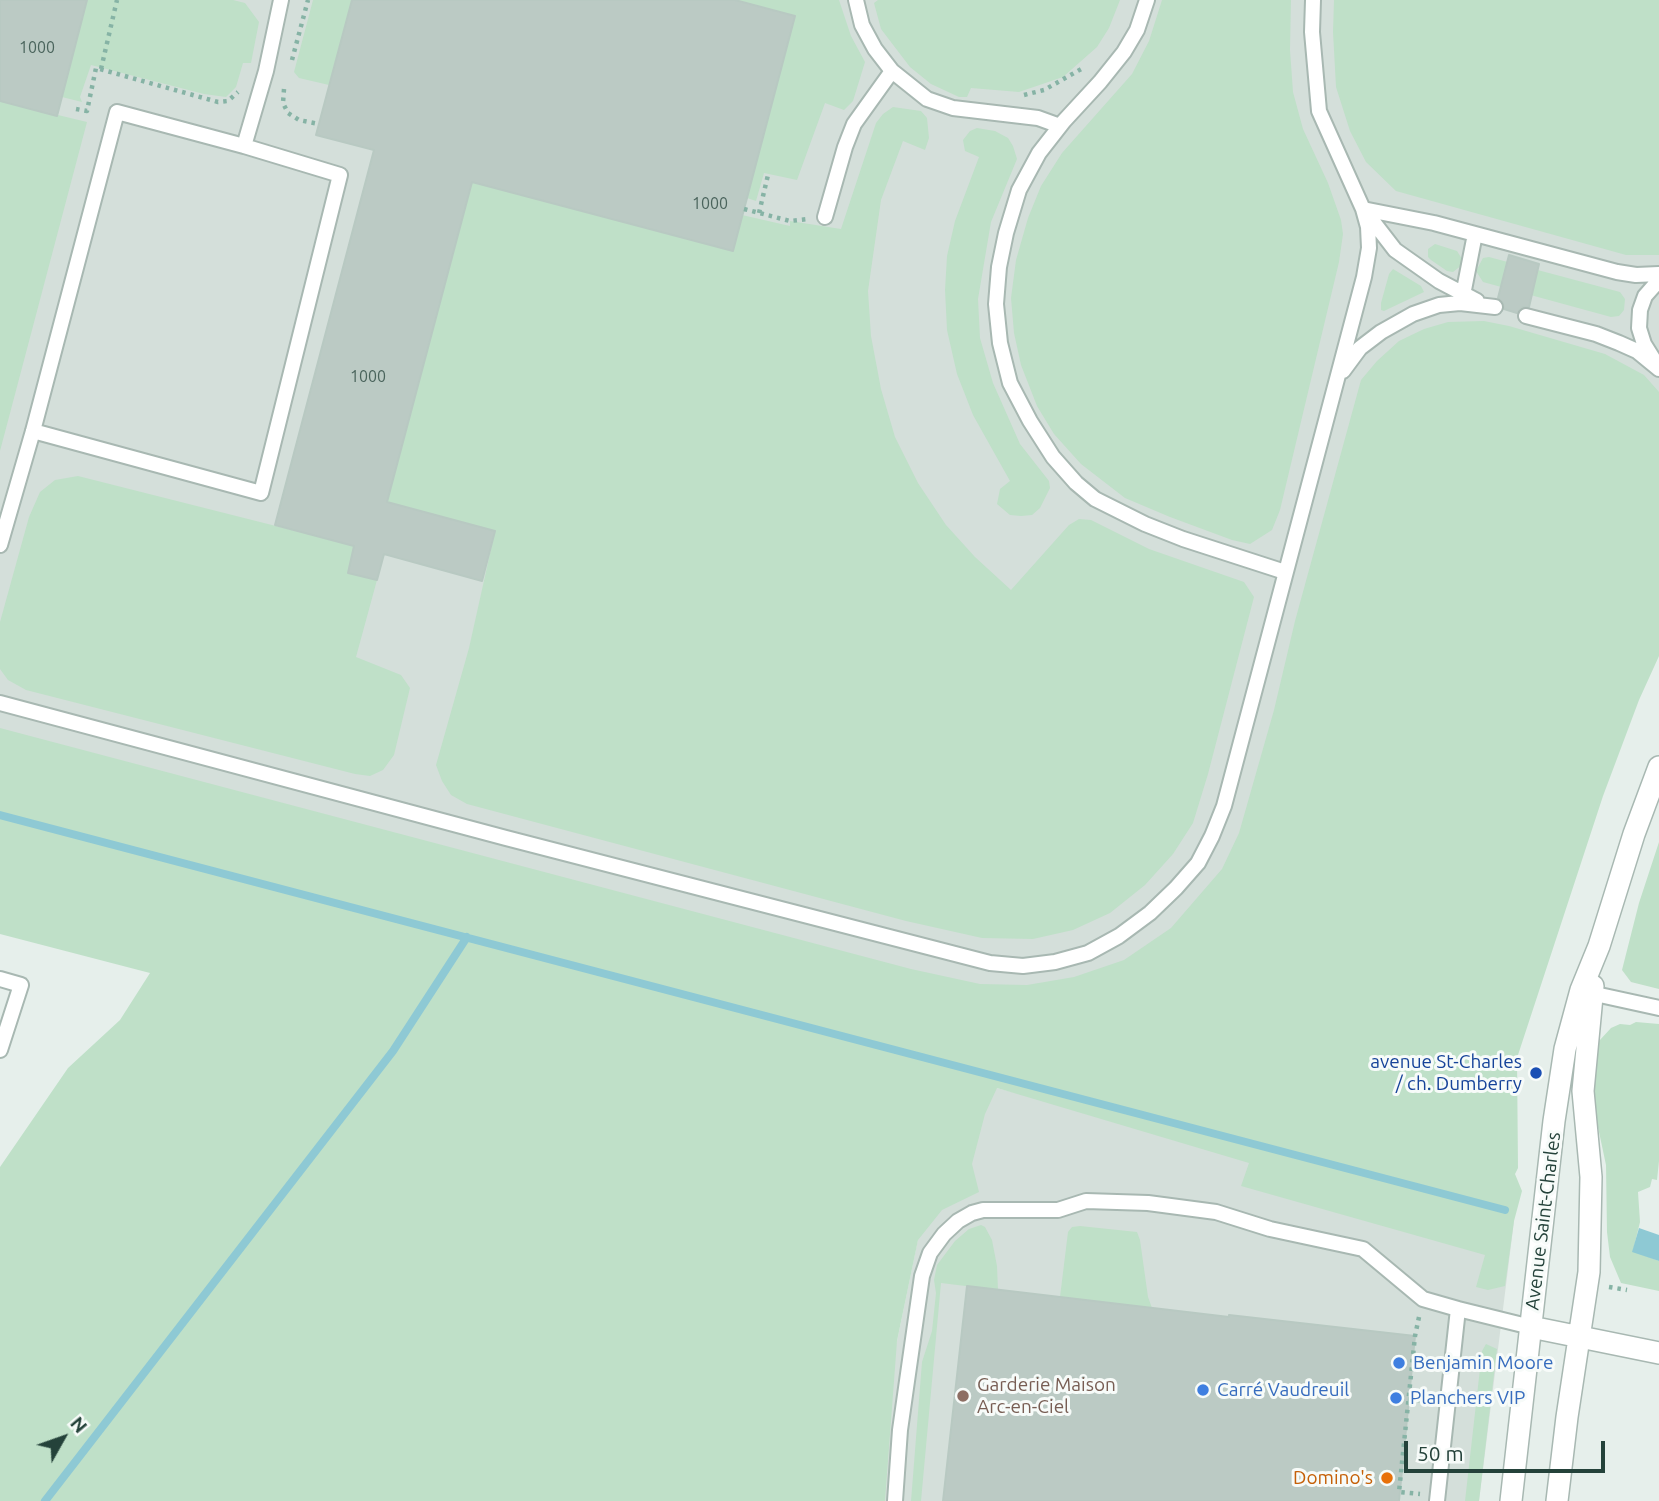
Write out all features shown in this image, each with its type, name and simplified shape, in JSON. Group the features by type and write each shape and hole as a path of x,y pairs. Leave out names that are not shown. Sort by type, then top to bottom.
{"street":[{"name":"Avenue Saint-Charles","path":"1511,1501 1561,1068 1587,992 1599,946 1654,793 1659,766"},
{"name":"Avenue Saint-Charles","path":"1557,1501 1566,1417 1589,1272 1591,1177 1583,1091 1587,992"},
{"path":"1531,1327 1659,1353"}],"lane":[{"path":"244,146 266,71 281,0"},
{"path":"856,0 862,25 874,49 892,71 927,99 953,108 1038,118 1060,126"},
{"path":"1147,0 1137,30 1124,52 1039,153 1019,190 999,267 996,304 1000,343 1015,393 1053,457 1095,499 1183,540 1285,572"},
{"path":"0,703 990,963 1023,966 1055,962 1088,953 1119,936 1150,913 1198,863 1212,836 1224,806 1364,277 1369,248 1368,227 1363,209 1319,111 1312,33 1313,0"},
{"path":"825,217 854,124 892,71"},
{"path":"0,545 33,431 117,112 340,175 261,494 33,431"},
{"path":"1363,209 1475,234 1617,272 1659,274"},
{"path":"1335,384 1360,348 1381,332 1413,314 1439,305 1460,303 1495,307 1439,282 1395,250 1363,209"},
{"path":"1463,295 1475,234"},
{"path":"1659,280 1645,296 1640,310 1639,328 1644,344 1659,367"},
{"path":"1527,316 1597,334 1637,351 1659,367"},
{"path":"0,979 21,985 0,1050"},
{"path":"1587,992 1659,1008"},
{"path":"895,1501 900,1430 922,1276 930,1253 944,1234 972,1213 983,1210 1058,1210 1086,1201 1148,1203 1216,1212 1270,1229 1363,1249 1423,1299 1531,1327"},
{"path":"1437,1501 1458,1309"}],"path":[{"path":"101,69 117,0"},
{"path":"291,64 308,0"},
{"path":"1016,97 1044,90 1088,64"},
{"path":"76,108 87,111 96,68 218,102 228,101 238,93 242,84"},
{"path":"287,76 283,103 288,113 299,120 319,124"},
{"path":"759,213 768,175"},
{"path":"744,209 790,221"},
{"path":"1399,1492 1415,1336"}],"shaded area":[{"path":"0,0 1659,0 1659,607 1569,848 953,1024 0,774"},
{"path":"958,1078 1514,1221 1479,1501 850,1501 897,1341 918,1239"}],"green space":[{"path":"87,0 233,0 245,3 259,22 251,63 243,63 236,87 226,97 204,94 91,65 80,97 82,102 62,97"},
{"path":"313,0 352,0 329,85 299,78 294,72"},
{"path":"735,0 839,0 851,36 865,62 853,101 844,110 825,103 797,180 764,173 756,201 747,198"},
{"path":"878,0 1120,0 1109,28 1097,47 1063,77 1019,92 971,88 967,97 959,97 931,84 910,67 881,29 874,3"},
{"path":"1162,0 1291,0 1293,92 1303,129 1328,183 1341,220 1343,234 1339,262 1280,510 1272,530 1250,544 1232,540 1125,498 1081,464 1054,434 1037,406 1021,365 1014,333 1011,298 1016,260 1041,186 1062,153 1132,74 1149,41"},
{"path":"1334,0 1659,0 1659,255 1626,255 1396,191 1366,162 1350,131 1336,87"},
{"path":"0,101 87,122 0,451"},
{"path":"893,107 921,111 927,118 929,138 925,150 903,141 881,200 868,291 871,336 881,389 895,437 918,483 946,525 975,557 1011,590 1069,525 1079,519 1091,520 1149,549 1244,582 1254,597 1193,823 1173,854 1145,885 1110,913 1073,930 1033,939 982,938 906,921 467,804 451,795 436,765 469,648 495,531 387,502 472,182 732,251 742,215 790,226 790,221 841,229 876,123"},
{"path":"977,128 995,131 1008,138 1017,159 991,222 978,299 980,338 993,383 1020,444 1049,481 1050,488 1040,508 1032,515 1010,515 997,504 1000,489 1010,481 973,415 957,374 947,330 947,256 955,221 979,157 965,151 963,140 970,131"},
{"path":"1435,244 1457,251 1462,265 1453,272 1431,260 1428,257 1428,249"},
{"path":"1489,257 1620,292 1625,299 1624,310 1619,316 1611,317 1483,282 1476,271 1483,258"},
{"path":"1393,269 1421,286 1424,292 1384,311 1381,310 1381,303 1389,274"},
{"path":"1484,321 1605,354 1644,375 1659,392 1659,656 1639,700 1603,796 1517,1058 1518,1168 1515,1174 1522,1191 1514,1221 1505,1286 1488,1290 1476,1287 1485,1255 1241,1186 1249,1163 997,1088 985,1114 972,1164 979,1192 942,1210 918,1240 897,1341 885,1501 0,1501 0,1167 68,1068 120,1020 150,973 0,934 0,728 911,969 980,984 1027,985 1074,977 1124,960 1171,928 1222,869 1239,833 1274,710 1295,621 1361,380 1399,341 1424,329 1448,322"},
{"path":"78,476 355,546 348,573 377,580 356,657 401,675 410,688 394,755 383,770 370,776 355,774 26,690 8,680 0,669 0,622 29,517 40,492 55,480"},
{"path":"1659,842 1659,989 1631,982 1622,970 1639,903"},
{"path":"1636,1022 1659,1024 1657,1180 1652,1179 1650,1187 1638,1192 1640,1222 1633,1251 1659,1261 1659,1291 1621,1283 1610,1257 1606,1165 1595,1113 1595,1066 1599,1041 1611,1028"},
{"path":"981,1225 992,1240 998,1290 941,1283 921,1501 911,1501 922,1362 932,1331 937,1265 955,1241 969,1229"},
{"path":"1072,1227 1137,1232 1152,1308 1060,1297 1068,1232"},
{"path":"1486,1344 1497,1349 1479,1501 1465,1501 1482,1351"}],"water":[{"path":"1639,1228 1659,1235 1659,1261 1632,1252"}],"building":[{"path":"0,0 87,0 57,116 0,101"},
{"path":"352,0 735,0 795,16 733,251 472,182 387,502 495,531 482,581 384,554 377,580 348,573 354,546 275,525 374,150 316,135"},
{"path":"1509,255 1539,264 1529,307 1523,307 1517,313 1504,309 1498,298"},
{"name":"Carré Vaudreuil","path":"967,1286 1415,1336 1399,1501 943,1501"}],"waterway":[{"path":"0,815 1505,1210"},
{"path":"45,1501 393,1051 467,937"}],"place":[{"name":"avenue St-Charles / ch. Dumberry","path":"1536,1073"},
{"name":"Benjamin Moore","path":"1399,1363"},
{"name":"Carré Vaudreuil","path":"1203,1390"},
{"name":"Garderie Maison Arc-en-Ciel","path":"963,1396"},
{"name":"Planchers VIP","path":"1396,1398"},
{"name":"Domino's","path":"1387,1478"}]}
